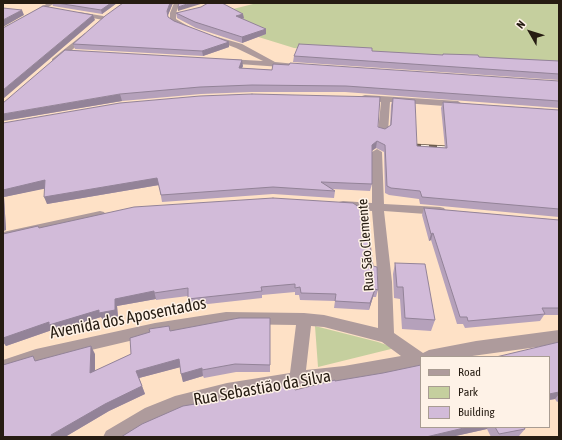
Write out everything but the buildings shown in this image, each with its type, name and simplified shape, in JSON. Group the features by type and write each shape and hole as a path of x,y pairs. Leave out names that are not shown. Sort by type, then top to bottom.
{"street":[{"path":"177,3 172,16 173,20 177,23 202,34 254,52 273,64"},
{"path":"3,32 44,8 51,6"},
{"path":"49,67 106,16 73,13"},
{"path":"172,16 181,14"},
{"path":"65,52 80,54"},
{"path":"222,61 301,66"},
{"path":"359,98 467,105"},
{"path":"383,132 386,100"},
{"name":"Rua São Clemente","path":"377,152 378,208 385,282 386,336"},
{"path":"334,204 455,212"},
{"path":"3,236 114,213"},
{"name":"Avenida dos Aposentados","path":"3,367 36,356 149,330 190,322 226,318 304,319 324,321 386,336 420,356"},
{"path":"297,379 304,319"},
{"path":"434,356 476,348 559,337"},
{"name":"Rua Sebastião da Silva","path":"112,437 151,414 175,404 227,391 297,379 344,374 420,359"}],"green space":[{"path":"257,3 559,3 559,65 294,48 252,35 233,9"},
{"path":"315,326 378,342 395,348 318,367"}],"railway":[{"path":"405,145 455,148"}]}
